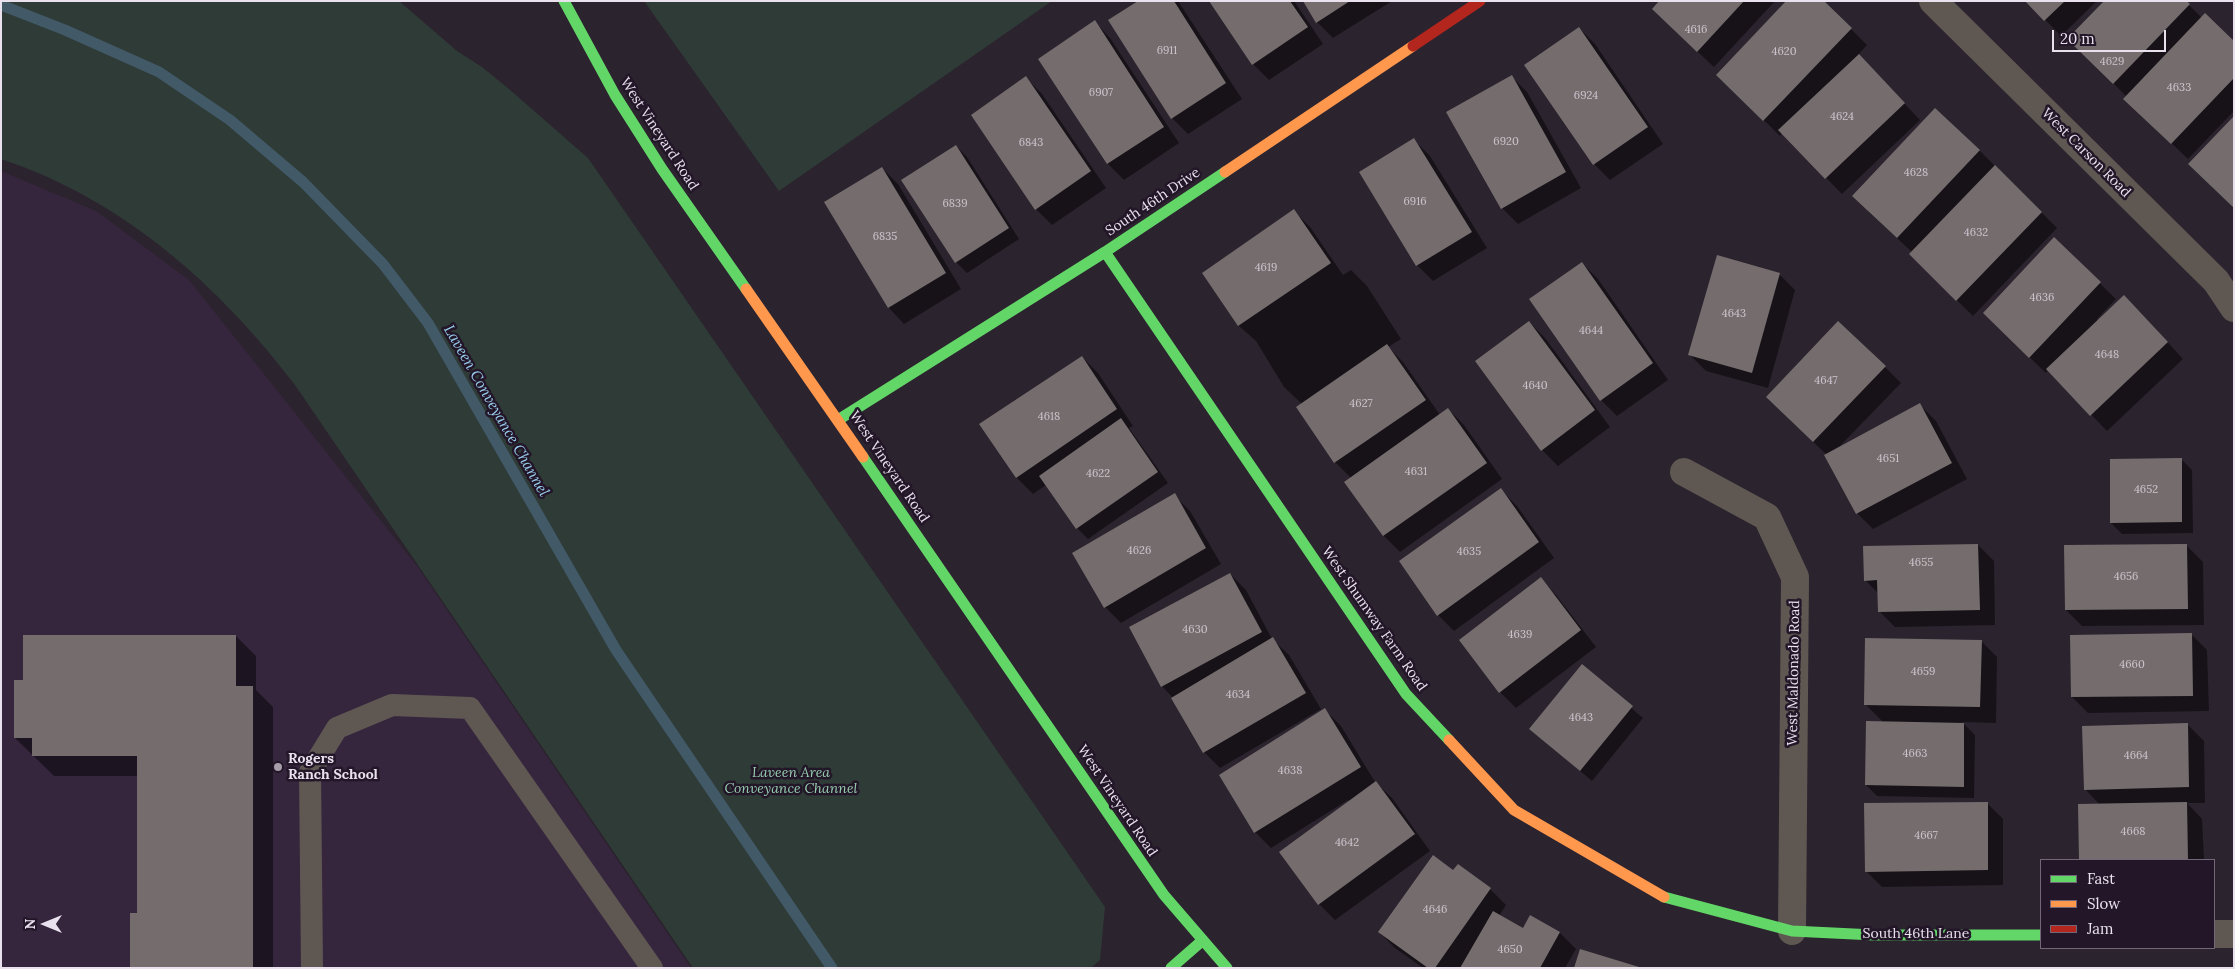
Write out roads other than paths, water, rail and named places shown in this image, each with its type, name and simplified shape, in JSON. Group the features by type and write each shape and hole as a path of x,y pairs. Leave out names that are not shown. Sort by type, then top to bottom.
{"street":[{"name":"West Vineyard Road","path":"564,1 614,95 662,169 838,420 1164,895 1227,968"},
{"name":"South 46th Drive","path":"838,420 1106,252 1480,1"},
{"name":"West Carson Road","path":"1933,1 2216,281 2234,308"},
{"name":"West Shumway Farm Road","path":"1106,252 1406,694 1514,810 1667,899 1792,931"},
{"name":"West Maldonado Road","path":"1684,472 1768,517 1795,577 1792,931"},
{"name":"South 46th Lane","path":"1792,931 1874,935 2040,934"},
{"path":"2215,934 2234,934"},
{"path":"1171,968 1203,940"}],"lane":[{"path":"312,968 310,772 337,728 392,705 470,708 652,968"}],"waterway":[{"name":"Laveen Conveyance Channel","path":"1,5 65,30 159,72 230,120 303,182 383,264 428,323 616,650 832,968"}],"place":[{"name":"Rogers Ranch School","path":"278,767"}],"park label":[{"name":"Laveen Area Conveyance Channel","path":"791,782"}]}
